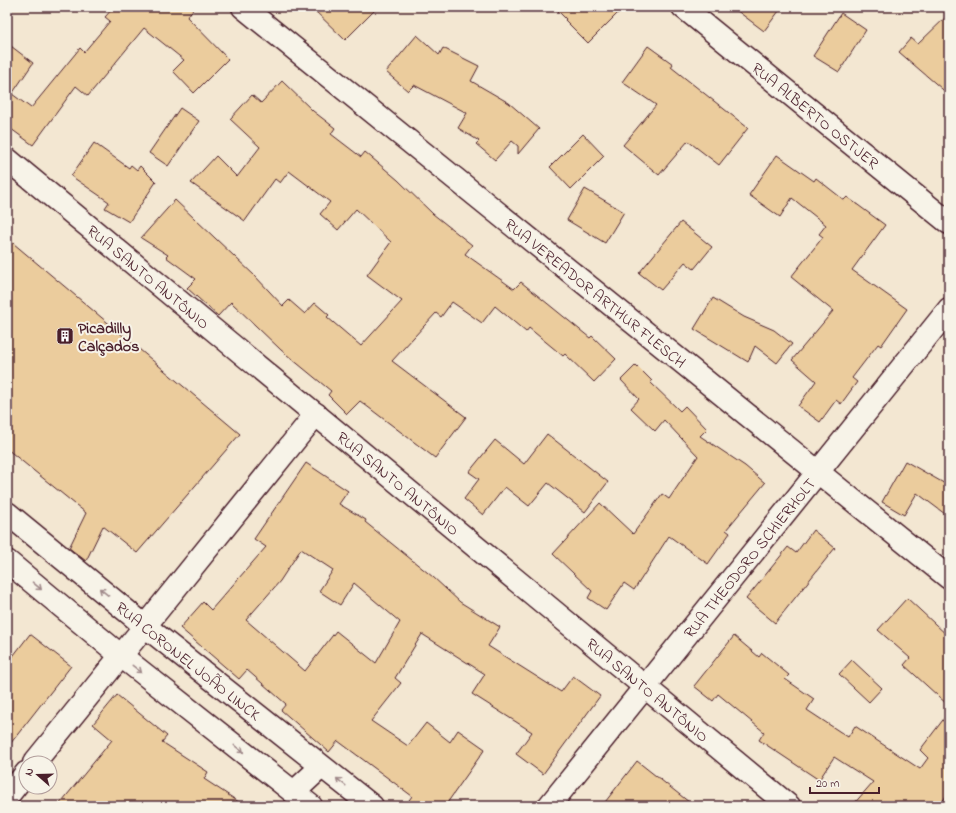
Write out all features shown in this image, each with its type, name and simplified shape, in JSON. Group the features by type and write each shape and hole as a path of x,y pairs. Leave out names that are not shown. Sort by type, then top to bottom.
{"street":[{"name":"RUA VEREADOR ARTHUR FLESCH","path":"243,7 949,578"},
{"name":"RUA ALBERTO OSTJER","path":"683,7 949,224"},
{"name":"RUA SANTO ANTÔNIO","path":"7,159 789,806"},
{"name":"RUA THEODORO SCHIERHOLT","path":"549,806 949,309"},
{"path":"40,755 316,414"},
{"name":"RUA CORONEL JOÃO LINCK","path":"7,513 145,626 372,806"},
{"path":"7,561 120,655 311,806"},
{"path":"294,792 321,767"},
{"path":"7,797 18,783"}],"building":[{"path":"114,7 195,7 187,17 228,59 194,93 173,71 184,60 144,28 88,96 76,86 33,145 7,126 7,43 33,63 12,94 31,108 80,48 84,52 110,21 105,17"},
{"path":"311,7 378,7 345,40"},
{"path":"554,7 624,7 588,43"},
{"path":"732,7 782,7 764,31"},
{"path":"841,13 866,30 839,72 813,56"},
{"path":"949,14 949,95 899,52 911,38 918,44"},
{"path":"417,35 439,55 443,48 479,66 471,81 509,103 539,129 518,154 518,146 512,141 495,160 476,144 479,141 458,128 467,113 414,85 408,91 386,72"},
{"path":"648,46 673,64 671,67 748,128 719,165 688,141 659,175 623,145 656,105 622,82"},
{"path":"282,81 313,111 335,128 331,134 361,157 365,152 398,180 433,214 472,245 465,254 514,289 521,282 590,338 592,336 616,359 594,382 565,354 563,356 529,328 526,332 495,306 482,323 452,302 441,317 436,313 392,361 466,417 435,458 360,401 347,414 328,395 331,391 281,350 231,302 218,316 187,288 196,279 166,257 168,255 141,238 175,200 255,276 283,306 289,300 305,314 315,303 329,315 327,317 361,346 402,301 367,275 391,242 356,209 338,230 320,214 330,202 289,171 280,183 275,179 245,221 191,183 216,156 237,177 260,147 230,119 252,95 261,103"},
{"path":"180,108 199,121 168,166 149,153"},
{"path":"583,134 604,156 571,189 550,167"},
{"path":"94,143 129,168 131,165 137,170 140,166 156,182 129,222 105,208 109,202 71,176"},
{"path":"777,155 814,181 816,178 844,200 847,197 885,225 852,270 907,309 881,346 878,344 852,378 857,382 841,404 836,400 820,422 798,406 816,381 792,360 833,311 791,277 823,237 819,234 826,225 792,198 780,217 749,195"},
{"path":"585,189 624,212 605,243 567,220"},
{"path":"681,222 712,247 694,269 685,262 661,290 639,273"},
{"name":"Picadilly Calçados","path":"7,238 240,434 137,553 103,526 86,561 69,548 86,513 7,449"},
{"path":"713,298 744,317 774,330 792,344 777,363 755,346 748,362 694,329"},
{"path":"636,365 652,381 650,382 680,411 685,406 707,429 700,436 745,466 765,483 726,530 730,533 708,564 669,536 634,590 624,583 606,610 588,598 592,591 553,554 600,503 633,534 662,494 669,499 698,456 664,420 655,431 631,408 639,399 621,380"},
{"path":"547,434 608,482 585,512 548,483 529,506 505,487 483,515 464,499 479,479 469,472 495,440 524,464"},
{"path":"905,461 949,486 949,517 917,493 904,515 882,502"},
{"path":"306,463 348,491 339,504 366,520 365,522 433,577 460,602 500,627 488,646 561,692 573,676 600,696 543,774 516,754 532,732 472,694 485,674 422,634 395,678 401,683 371,721 408,746 426,723 450,742 458,730 485,749 445,806 405,806 412,796 338,741 329,752 281,710 286,704 247,670 239,679 180,628 203,602 211,610 266,547 254,539","holes":["301,549 333,570 319,591 340,605 354,583 400,622 376,663 336,631 305,671 246,620 280,581"]},
{"path":"813,530 835,548 775,623 746,599 788,547 796,553"},
{"path":"907,598 949,637 949,706 904,665 910,658 878,630"},
{"path":"30,634 71,666 7,748 7,664"},
{"path":"734,636 759,657 762,653 789,675 785,679 814,699 807,710 848,737 855,726 920,769 928,758 920,750 949,712 949,792 939,806 852,806 873,782 834,757 819,780 759,740 764,732 718,694 713,701 694,686"},
{"path":"852,660 882,688 869,702 839,674"},
{"path":"117,695 167,736 162,742 208,772 204,779 245,806 58,806 112,740 93,724"},
{"path":"637,761 694,806 602,806"}],"place":[{"name":"Picadilly Calçados","path":"65,336"}]}
